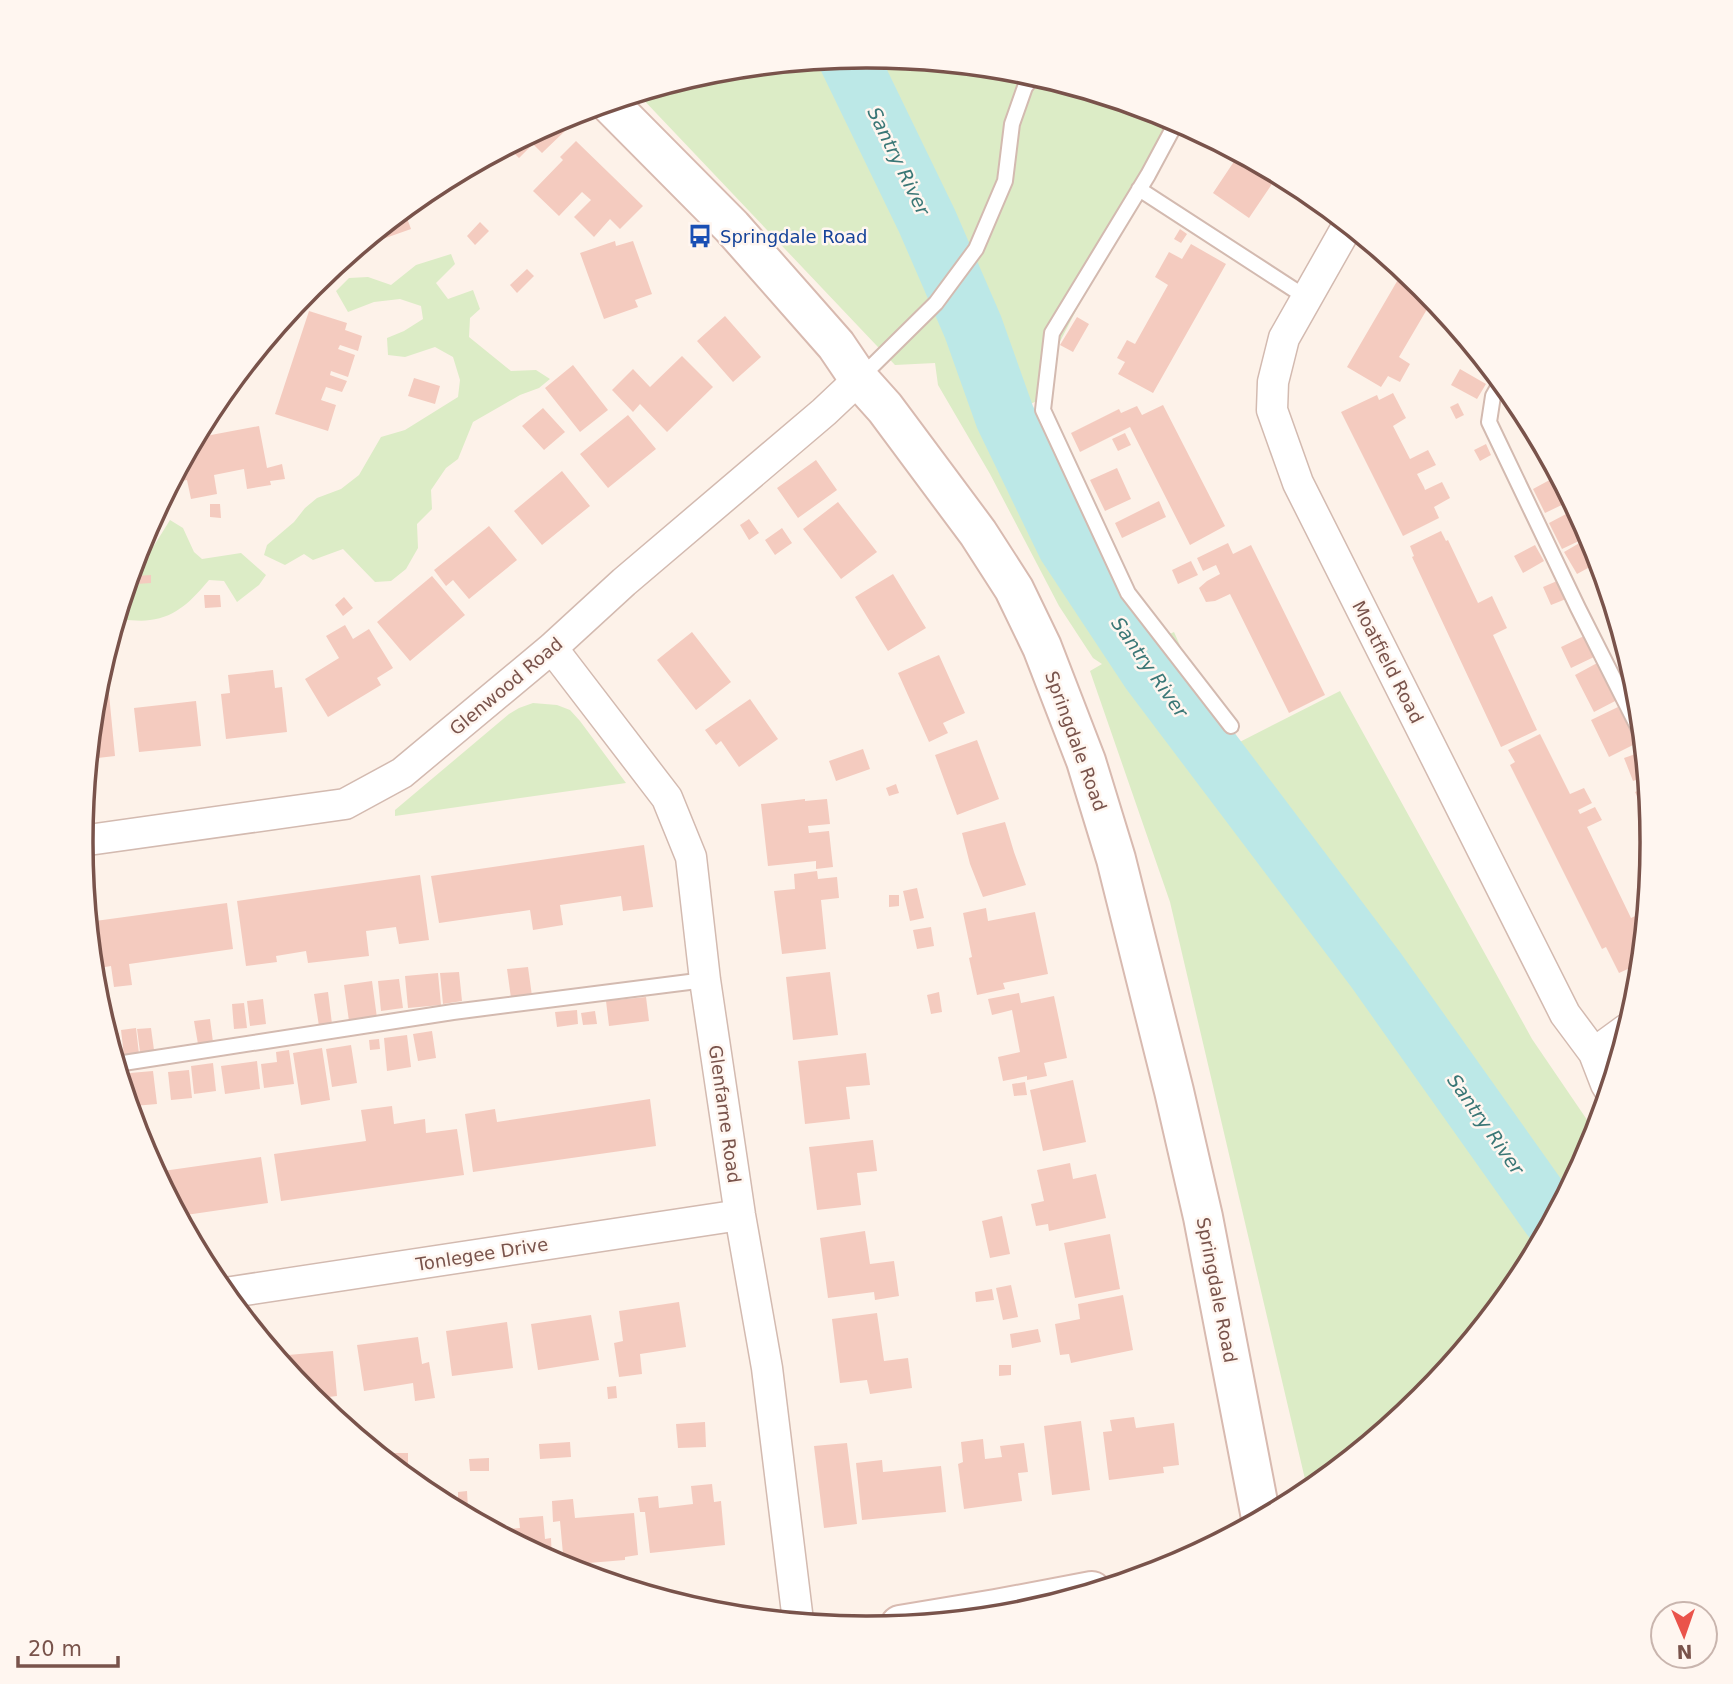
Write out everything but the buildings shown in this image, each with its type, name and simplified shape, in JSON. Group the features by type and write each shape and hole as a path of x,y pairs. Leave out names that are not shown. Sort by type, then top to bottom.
{"street":[{"name":"Springdale Road","path":"616,110 732,227 836,345 859,379 893,418 978,533 1014,589 1042,647 1086,761 1116,859 1203,1217 1259,1508"},
{"name":"Moatfield Road","path":"1344,233 1284,338 1273,382 1272,410 1298,483 1565,1014 1594,1053 1603,1077"},
{"name":"Glenwood Road","path":"93,839 345,804 402,773 552,648 624,582 859,379"},
{"name":"Glenfarne Road","path":"552,648 667,798 691,857 705,980 740,1214 767,1368 797,1612"},
{"path":"1594,1053 1615,1038"},
{"name":"Tonlegee Drive","path":"237,1291 740,1214"}],"lane":[{"path":"859,379 936,303 976,249 1005,181 1012,124 1027,85"},
{"path":"1171,131 1052,333 1043,410 1128,593 1231,726"},
{"path":"1139,189 1307,298"},
{"path":"1495,392 1489,422 1628,707"},
{"path":"125,1063 453,1012 705,980"}],"green space":[{"path":"866,68 917,70 1017,83 1115,109 1170,130 1053,355 1039,400 1026,406 1106,570 1149,643 1174,632 1226,749 1340,691 1532,1039 1588,1121 1537,1229 1480,1313 1414,1389 1377,1424 1305,1479 1170,902 1090,671 1102,664 1093,658 1059,606 990,474 938,385 935,363 895,365 645,101 716,83 766,75"},
{"path":"451,254 455,264 436,283 448,299 473,290 480,309 470,318 469,337 511,371 536,370 550,379 539,388 520,395 473,422 458,459 446,468 431,490 432,509 417,524 418,548 406,569 391,581 375,582 343,549 313,560 304,554 285,565 264,555 267,545 294,522 305,508 317,498 341,489 359,475 381,437 405,430 458,397 460,380 453,357 435,347 405,357 388,355 387,338 423,319 421,306 400,299 374,302 348,312 336,291 349,278 368,277 391,285 416,265"},
{"path":"170,520 183,528 194,552 202,559 241,553 266,575 259,585 237,602 224,581 209,580 190,600 168,615 146,621 126,620 150,552"},
{"path":"533,703 557,705 570,710 626,783 395,816 395,810 509,714"}],"waterway":[{"name":"Santry River","path":"853,69 927,221 973,327 1005,417 1067,545 1151,672 1376,970 1547,1210"}],"place":[{"name":"Springdale Road","path":"700,236"}]}
